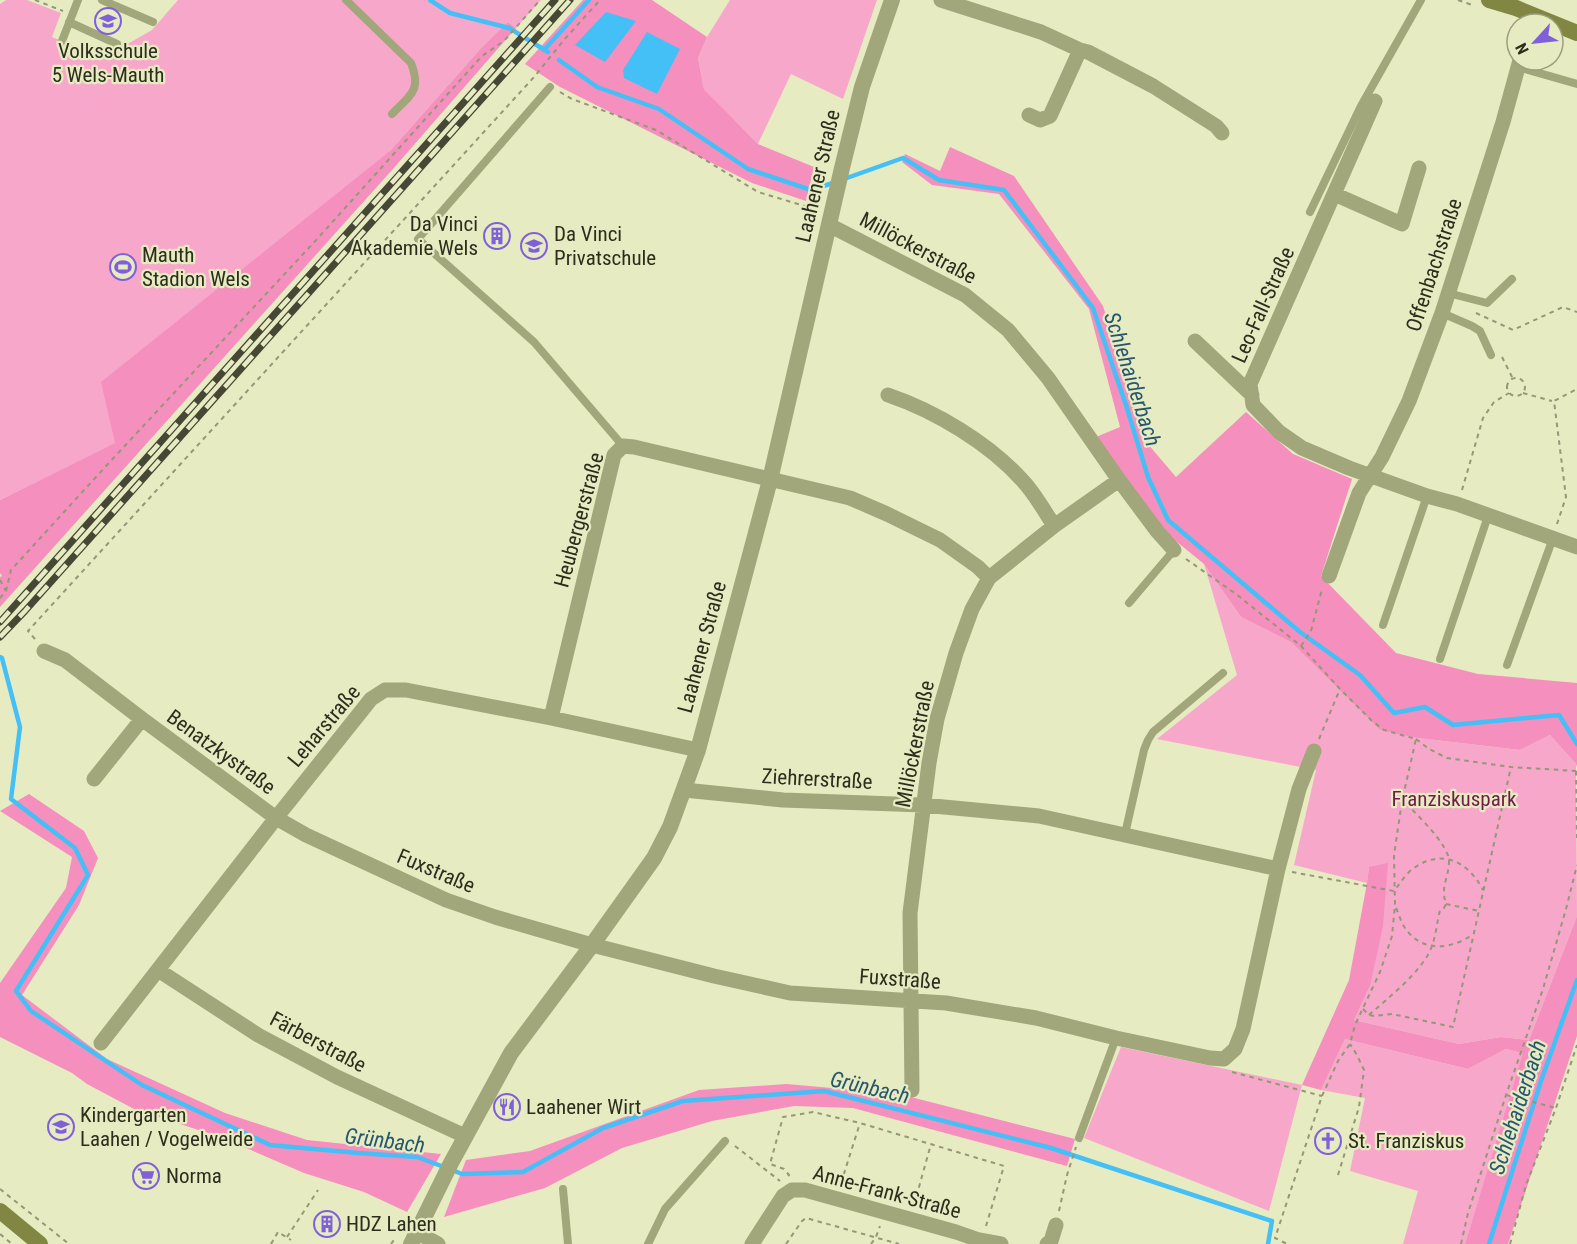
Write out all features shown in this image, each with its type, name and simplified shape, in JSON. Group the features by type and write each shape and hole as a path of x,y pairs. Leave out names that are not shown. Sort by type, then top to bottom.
{"main road":[{"path":"1490,0 1515,12"},
{"path":"0,1211 40,1244"}],"street":[{"name":"Laahener Straße","path":"414,1238 465,1136 511,1053 654,858 670,827 698,750 770,480 825,213 836,192 862,87 892,0"},
{"path":"941,0 1041,32 1088,52 1154,86 1216,126 1222,133"},
{"path":"1029,115 1040,120 1050,116 1080,50"},
{"name":"Offenbachstraße","path":"1371,476 1409,401 1442,312 1503,122 1517,72"},
{"name":"Leo-Fall-Straße","path":"1375,101 1251,384 1253,405 1279,432 1302,448 1371,476 1577,547"},
{"path":"1334,194 1402,224 1419,168"},
{"name":"Millöckerstraße","path":"825,213 965,295 1008,330 1047,378 1156,531 1174,550"},
{"path":"1195,341 1252,395"},
{"path":"888,396 909,402 959,429 994,454 1022,480 1040,502 1054,526"},
{"name":"Heubergerstraße","path":"551,718 614,455 623,446 850,498 940,540 978,567 988,578"},
{"path":"1329,576 1359,493 1371,476"},
{"name":"Millöckerstraße","path":"912,1090 910,913 928,763 937,719 956,653 972,609 988,578 1054,526 1119,480"},
{"name":"Benatzkystraße","path":"44,651 65,660 276,818"},
{"name":"Leharstraße","path":"101,1043 371,699 385,690 406,690 698,750"},
{"name":"Benatzkystraße","path":"94,779 142,719"},
{"path":"1224,1059 1235,1049 1243,1029 1278,869 1299,789 1314,751"},
{"name":"Ziehrerstraße","path":"684,790 783,800 923,805 1039,816 1278,869"},
{"name":"Fuxstraße","path":"276,818 306,835 446,900 495,917 592,945 790,993 946,1003 1036,1018 1116,1038 1224,1059"},
{"name":"Färberstraße","path":"158,970 258,1035 337,1077 465,1136"},
{"name":"Anne-Frank-Straße","path":"752,1244 783,1196 786,1186 837,1198 979,1240 1001,1244"},
{"path":"1047,1244 1051,1241 1056,1226"},
{"path":"414,1238 438,1244"}],"lane":[{"path":"62,41 78,0"},
{"path":"102,0 153,22"},
{"path":"345,0 411,63 416,76 416,85 412,93 392,114"},
{"path":"1310,212 1360,106 1421,0"},
{"path":"71,18 117,44"},
{"path":"1544,72 1577,84"},
{"path":"550,87 418,238 534,342 623,446"},
{"path":"1448,292 1487,303 1512,279"},
{"path":"1442,312 1480,332 1491,355"},
{"path":"1383,625 1427,496"},
{"path":"1440,659 1488,516"},
{"path":"1507,665 1553,538"},
{"path":"1129,603 1174,550"},
{"path":"1125,834 1144,750 1153,732 1223,673"},
{"path":"1079,1138 1116,1038"},
{"path":"648,1244 665,1209 725,1141"},
{"path":"563,1189 568,1244"}],"path":[{"path":"35,0 71,18"},
{"path":"0,598 6,591 11,570 318,238 482,56 504,41 540,0"},
{"path":"44,651 28,631 535,76 600,0"},
{"path":"550,87 572,99 656,130 758,192 825,213"},
{"path":"1472,311 1513,330 1563,307 1577,312"},
{"path":"1509,393 1508,385 1512,379 1519,379 1524,383 1523,393"},
{"path":"1509,393 1514,396 1523,393 1554,401 1577,389"},
{"path":"1457,504 1483,418 1494,402 1509,393"},
{"path":"1553,538 1566,497 1554,401"},
{"path":"1174,550 1236,594 1301,646 1340,689 1384,730 1416,739 1429,749 1448,758 1511,767 1576,771 1577,838"},
{"path":"1301,646 1311,631 1322,587 1329,576"},
{"path":"0,580 6,591"},
{"path":"1314,751 1340,689"},
{"path":"1287,1244 1275,1238 1322,1096 1338,1061 1350,1044 1355,1025 1380,972 1392,936 1395,905 1394,855 1402,801 1416,739"},
{"path":"1363,1009 1369,1015 1374,1016 1392,1014 1453,1027 1511,767"},
{"path":"1402,801 1434,833 1449,860 1443,896 1446,904"},
{"path":"1394,891 1407,874 1420,864 1434,859 1461,864 1471,871 1483,890"},
{"path":"1461,1244 1468,1212 1543,989 1577,865"},
{"path":"1278,869 1394,891"},
{"path":"1446,904 1479,911"},
{"path":"1369,1015 1415,972 1428,955 1440,910 1446,904"},
{"path":"1395,905 1402,924 1419,941 1432,945 1453,945 1464,941 1474,933"},
{"path":"1338,1175 1359,1107 1364,1070 1350,1044"},
{"path":"1510,1244 1526,1185 1556,1108 1577,1045"},
{"path":"1224,1059 1232,1072 1322,1096"},
{"path":"1506,1095 1556,1108"},
{"path":"725,1141 786,1186 789,1175 784,1170 770,1164 783,1117 813,1112 860,1123 1004,1166 984,1233 979,1240"},
{"path":"837,1198 860,1123"},
{"path":"1056,1226 1066,1175 1079,1138"},
{"path":"911,1219 931,1144"},
{"path":"0,1189 69,1244"},
{"path":"287,1237 318,1190"},
{"path":"871,1244 885,1212"},
{"path":"786,1244 802,1221 807,1218 899,1244"},
{"path":"271,1244 278,1232 291,1240"},
{"path":"0,1234 12,1244"}],"green space":[{"name":"Mauth Stadion Wels","path":"6,0 27,0 61,13 52,37 103,58 152,30 178,0 541,0 516,28 508,22 482,47 390,151 116,443 0,500 0,4"},
{"path":"730,0 877,0 843,99 791,74 758,144 704,89 698,58 707,37"},
{"name":"Franziskuspark","path":"1204,564 1241,617 1291,642 1380,730 1410,737 1520,750 1550,735 1576,764 1577,916 1529,1040 1501,1037 1459,1044 1354,1020 1370,986 1369,867 1367,883 1294,865 1316,770 1157,739 1237,675"},
{"path":"1345,1039 1468,1069 1506,1049 1524,1053 1465,1244 1403,1244 1418,1191 1350,1171 1365,1098 1321,1090"},
{"path":"1121,1047 1302,1085 1269,1211 1084,1138"}],"shaded area":[{"path":"583,0 652,0 707,37 698,58 704,89 758,144 814,167 806,201 752,183 560,87 525,64"},
{"path":"508,22 516,28 392,170 0,607 0,577 2,576 0,573 0,500 115,443 101,382 390,151 482,47"},
{"path":"950,147 1014,176 1103,306 1147,443 1176,477 1246,412 1293,454 1352,479 1321,576 1396,653 1478,674 1577,683 1577,767 1550,735 1520,750 1410,737 1380,730 1291,642 1241,617 1204,564 1171,537 1121,477 1096,437 1120,427 1089,309 999,194 932,185 902,162 905,154 940,171"},
{"path":"29,794 84,831 98,858 79,905 22,995 107,1059 225,1113 307,1140 441,1154 407,1212 364,1192 304,1173 223,1138 134,1109 87,1084 72,1073 0,1037 0,983 66,888 72,857 0,811"},
{"path":"1388,863 1383,926 1370,986 1354,1020 1459,1044 1501,1037 1529,1040 1577,916 1577,1036 1508,1244 1465,1244 1523,1053 1506,1049 1468,1069 1345,1039 1321,1090 1302,1085 1349,980 1369,867"},
{"path":"787,1084 899,1094 1075,1139 1067,1166 853,1108 794,1106 712,1121 622,1148 545,1188 444,1217 466,1160 530,1151 699,1090"}],"water":[{"path":"606,12 636,21 605,62 575,45"},
{"path":"647,32 680,49 657,94 624,78 623,70"}],"waterway":[{"name":"Schlehaiderbach","path":"430,0 450,13 509,28 548,52"},
{"path":"544,50 589,0"},
{"name":"Schlehaiderbach","path":"559,60 597,87 659,109 748,169 811,190 836,182"},
{"name":"Schlehaiderbach","path":"844,179 903,158 939,180 1004,190 1093,308 1148,477 1168,520 1300,632 1360,675 1394,713 1425,707 1453,725 1559,715 1577,744"},
{"name":"Grünbach","path":"0,657 20,727 11,799 75,848 88,875 16,991 31,1011 142,1085 270,1145 417,1157 444,1167"},
{"name":"Schlehaiderbach","path":"1489,1244 1541,1081 1577,980"},
{"name":"Grünbach","path":"452,1170 462,1174 523,1172 603,1128 683,1101 824,1091 1051,1148 1272,1221 1268,1244"}],"railway":[{"path":"0,622 555,0"},
{"path":"0,637 570,0"}],"place":[{"name":"Volksschule 5 Wels-Mauth","path":"108,21"},
{"name":"Da Vinci Akademie Wels","path":"497,236"},
{"name":"Da Vinci Privatschule","path":"534,246"},
{"name":"Mauth Stadion Wels","path":"123,267"},
{"name":"Laahener Wirt","path":"507,1107"},
{"name":"Kindergarten Laahen / Vogelweide","path":"61,1127"},
{"name":"St. Franziskus","path":"1328,1141"},
{"name":"Norma","path":"146,1176"},
{"name":"HDZ Lahen","path":"327,1224"}]}
